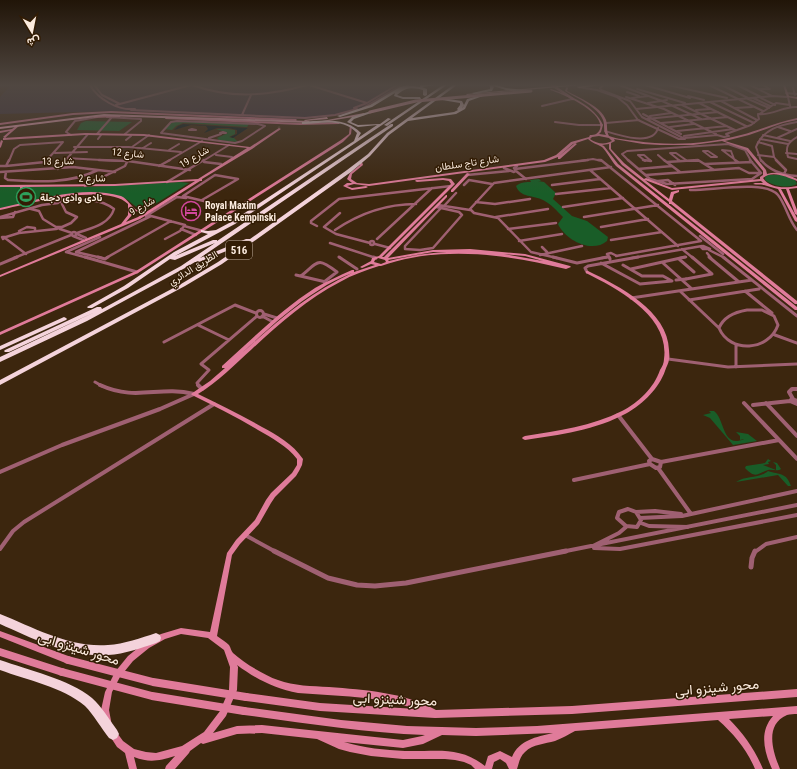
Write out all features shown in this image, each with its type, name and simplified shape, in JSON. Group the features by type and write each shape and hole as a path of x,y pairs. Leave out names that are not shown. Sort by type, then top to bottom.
{"highway":[{"path":"350,121 349,122 359,136 352,144"},
{"name":"516","path":"304,123 338,123 354,127 373,126 386,121"},
{"name":"الطريق الدائري","path":"0,348 98,303 176,253 233,223 387,121"},
{"name":"الطريق الدائري","path":"0,354 132,291 215,241 397,121"},
{"name":"الطريق الدائري","path":"0,360 85,320 183,267 398,121"},
{"name":"الطريق الدائري","path":"0,383 183,285 266,231 362,162 384,137 406,121"},
{"name":"516","path":"397,127 410,121"},
{"path":"202,230 211,232 233,223"},
{"name":"516","path":"183,267 266,231"},
{"path":"176,253 196,239 195,235"},
{"name":"516","path":"154,268 215,241"},
{"path":"0,619 52,640 87,649 115,649 156,638"},
{"path":"0,665 82,697 94,708 113,734"}],"main road":[{"path":"35,122 45,121"},
{"path":"0,128 23,123 45,121"},
{"path":"222,121 304,123 327,121"}],"street":[{"path":"0,128 48,121"},
{"path":"0,147 4,134 10,129 18,126 58,121"},
{"path":"71,135 66,132 75,121"},
{"path":"97,134 109,121"},
{"path":"125,134 141,121"},
{"path":"265,126 239,142 201,141 161,132 171,123 177,121 259,122 284,124 338,123"},
{"path":"222,121 265,126"},
{"path":"598,134 602,125 601,121"},
{"path":"612,141 605,132 606,123 629,121"},
{"path":"640,121 680,139 711,132 735,129 754,123"},
{"path":"649,121 685,137 690,138 717,135"},
{"path":"657,121 685,137"},
{"path":"661,123 679,121"},
{"path":"689,121 724,137 729,136 726,134 735,129"},
{"path":"717,121 735,129"},
{"path":"736,121 746,126"},
{"path":"749,121 754,123"},
{"path":"629,142 659,146 700,145 733,140 773,126 797,121"},
{"path":"761,180 761,176 764,171 756,147 758,142 763,135 778,127 797,121"},
{"path":"764,171 752,179 675,185 668,180 655,181 638,169 622,154 624,151 722,140 756,132 772,124 797,121"},
{"path":"259,122 266,124 265,126"},
{"path":"555,122 579,125 602,125"},
{"name":"شارع 9","path":"280,128 284,124"},
{"name":"شارع 9","path":"213,171 232,157 289,124"},
{"path":"669,127 694,124"},
{"path":"676,131 727,126"},
{"path":"773,126 790,131"},
{"path":"0,334 137,272 348,137 354,127"},
{"path":"0,128 10,129"},
{"path":"0,128 2,139"},
{"path":"587,140 605,132 643,138 654,135 658,132 658,128"},
{"path":"777,138 797,129"},
{"path":"177,136 190,131"},
{"path":"2,139 125,134 201,141 248,148"},
{"path":"158,165 201,141 221,134"},
{"path":"598,134 608,136"},
{"path":"2,139 71,135 146,136"},
{"path":"66,159 69,152 86,135"},
{"path":"98,139 101,135"},
{"path":"763,135 790,141"},
{"path":"126,140 131,136"},
{"path":"131,147 146,136"},
{"path":"131,147 146,136"},
{"path":"786,153 790,141 797,137"},
{"path":"35,143 38,138"},
{"path":"760,139 788,144"},
{"name":"شارع تاج سلطان","path":"587,140 574,145 564,156 555,160 516,169 504,168 468,175 352,189 345,186 356,184 369,185 545,161 557,156 570,144 587,140 599,144"},
{"path":"733,140 751,149 752,162"},
{"path":"610,150 609,147 612,141"},
{"path":"599,144 612,141 666,146 731,144 745,150 752,162 764,171 797,178"},
{"path":"723,141 744,147 772,171 797,178"},
{"path":"0,166 6,166 42,163 47,161 55,153 63,142 35,143 17,146 6,166"},
{"path":"758,142 772,146 774,157 786,170 784,174"},
{"path":"143,148 151,143"},
{"path":"168,151 179,144"},
{"path":"599,144 606,145 619,161 670,203 797,302"},
{"path":"599,144 617,165 797,309"},
{"name":"شارع 19","path":"166,182 216,155 229,145"},
{"name":"شارع 19","path":"181,181 178,178 229,145"},
{"path":"680,145 688,146"},
{"path":"700,145 705,150 717,157 711,157 703,151 705,150"},
{"path":"75,146 131,147 180,152"},
{"path":"56,169 73,152 75,146"},
{"path":"666,146 673,153 676,153 687,161"},
{"name":"شارع 9","path":"0,274 106,232 146,213 248,148"},
{"path":"634,150 641,155 644,155 651,161 645,162 638,156 641,155"},
{"path":"734,159 730,150 722,150 722,151 738,162"},
{"path":"55,153 88,152"},
{"path":"673,153 670,153 680,161"},
{"path":"786,153 797,154"},
{"path":"786,153 788,157 797,159"},
{"path":"216,155 232,157"},
{"path":"658,155 680,172"},
{"path":"758,156 774,157"},
{"name":"شارع 12","path":"66,159 97,159 158,165 188,171"},
{"name":"شارع 12","path":"97,159 158,165"},
{"path":"440,207 459,212 462,215 433,248 420,250 405,249 405,246 468,175 509,171 593,159 601,160 701,241 619,258 608,253 606,255 611,259"},
{"path":"667,162 698,160 714,170"},
{"path":"84,186 125,166 127,162"},
{"path":"204,162 221,164"},
{"path":"356,184 349,179 351,174 361,166 362,162"},
{"path":"705,164 752,162 764,171"},
{"path":"97,186 99,182 113,172 136,163"},
{"path":"638,169 672,166"},
{"path":"464,186 469,180 492,184 611,167"},
{"path":"504,168 518,180"},
{"path":"646,175 740,168 758,175"},
{"name":"شارع 13","path":"0,172 56,169 88,169 113,172"},
{"name":"شارع 13","path":"0,172 56,169 98,170 113,172"},
{"path":"516,169 526,179"},
{"path":"6,172 4,178 8,180 65,180 83,178 98,170"},
{"path":"590,170 678,246"},
{"path":"754,173 764,171"},
{"path":"202,200 238,180 238,178 215,175 183,195 202,200 239,206"},
{"path":"639,177 667,188 680,190"},
{"path":"414,181 446,179 452,182 451,186"},
{"path":"552,185 600,179"},
{"name":"شارع 2","path":"0,186 97,186 185,180 197,181"},
{"path":"671,194 672,192 692,188 761,180 766,184"},
{"path":"724,181 735,184"},
{"path":"692,188 697,183"},
{"path":"470,210 492,184"},
{"path":"750,184 775,190 784,194"},
{"path":"708,189 750,184 766,184 779,188 797,187"},
{"path":"235,209 273,185"},
{"path":"21,186 24,204"},
{"path":"317,226 310,223 311,221 337,200 451,186"},
{"path":"386,260 392,249 451,186"},
{"path":"692,188 708,189 752,187 775,192 780,199 788,219 797,230"},
{"path":"377,239 432,188"},
{"path":"556,194 611,188"},
{"path":"667,188 667,191 671,194"},
{"path":"779,188 784,194 797,221"},
{"path":"788,188 797,191"},
{"path":"788,188 792,204 797,214"},
{"path":"296,275 325,282 372,262 392,249 456,193"},
{"path":"670,203 671,194"},
{"path":"62,203 67,195"},
{"name":"شارع 2","path":"0,209 67,195 104,195 125,200 129,202 134,210 146,213"},
{"path":"3,238 18,232 61,228 71,223 77,218 66,212 62,203 62,196"},
{"path":"137,272 66,252 134,223 177,197 186,198"},
{"path":"563,206 623,198"},
{"path":"476,202 495,204 530,199"},
{"path":"780,199 786,200"},
{"path":"0,217 13,217 15,212 81,200 95,200 108,204 114,209 112,216 99,225 0,264"},
{"path":"123,224 130,213 130,206 125,200"},
{"path":"792,204 797,202"},
{"path":"335,230 351,220 372,211 398,204 416,204"},
{"path":"230,205 235,209"},
{"path":"584,217 658,205"},
{"path":"440,207 470,210 476,213 496,217 548,209"},
{"path":"35,208 39,211 43,219 56,228"},
{"name":"شارع 9","path":"59,251 85,239 106,232 146,213"},
{"path":"340,213 326,224 325,227 336,234 370,243 375,242 375,244 405,255"},
{"path":"171,221 106,259 76,252 127,229 150,216 171,221 184,226 202,230"},
{"path":"496,217 529,251 540,255 579,263 692,247 703,247 722,256 797,316"},
{"path":"683,218 684,223 716,249 733,262 746,268"},
{"path":"601,227 648,220"},
{"path":"508,228 556,223"},
{"path":"165,239 181,230 184,226"},
{"path":"61,228 72,235 85,239"},
{"path":"181,230 195,235"},
{"path":"612,240 662,232"},
{"path":"77,234 85,239"},
{"path":"519,241 562,234"},
{"path":"3,238 25,253"},
{"path":"703,247 706,241"},
{"path":"0,472 62,444 168,406 194,394 211,382 310,298 343,279 378,265 386,260 405,255 442,250 495,251 532,257 569,267 565,268 509,256 472,253 425,255 386,260 330,243"},
{"path":"540,255 548,252 582,246"},
{"path":"543,247 548,252"},
{"path":"601,263 640,284 672,281 712,274 682,249"},
{"path":"708,250 716,249"},
{"path":"708,250 708,256 739,282"},
{"path":"339,257 357,269"},
{"path":"631,269 686,257"},
{"path":"525,438 584,428 618,415 635,405 651,391 661,375 668,359 667,344 660,328 652,316 631,298 609,283 587,272 585,268 587,266 611,259"},
{"path":"679,259 694,272"},
{"path":"211,382 211,379 277,318 300,299 334,276 337,272 324,262 317,263 301,276"},
{"path":"372,262 378,265"},
{"path":"663,263 692,289"},
{"path":"624,265 642,276 663,276 672,281"},
{"path":"631,298 752,280"},
{"path":"689,300 759,289"},
{"path":"680,291 719,328 723,338 736,345 760,344 775,335 778,325 774,316 745,291"},
{"path":"164,342 235,305 256,315 277,318"},
{"path":"762,310 764,306"},
{"path":"719,328 728,316 737,312 762,310 774,316"},
{"path":"202,389 197,383 209,370 201,364 256,315"},
{"path":"263,315 273,322"},
{"path":"712,321 722,323"},
{"path":"198,325 229,340"},
{"path":"775,335 797,343"},
{"path":"736,345 736,367"},
{"path":"668,359 713,366 736,367 797,364"},
{"path":"95,382 114,391 134,394 176,390 194,394 291,448 300,459 300,466 295,473 272,495 258,520 232,548 227,559 213,637"},
{"path":"754,405 794,401 789,392 797,389"},
{"path":"744,403 797,458"},
{"path":"766,403 797,436"},
{"path":"0,549 15,529 24,522 214,404"},
{"path":"618,415 652,459 661,462 779,440"},
{"path":"790,429 797,428"},
{"path":"650,464 649,461 652,459"},
{"path":"658,468 662,466 661,462"},
{"path":"574,480 650,464 658,468 690,514"},
{"path":"690,514 655,511 636,512 625,509 617,513 618,520 626,527 634,528 641,520 658,516 674,517 690,514 797,491"},
{"path":"245,535 326,577 346,583 368,586 406,583 797,505"},
{"path":"636,512 641,520 648,526 671,524 690,527"},
{"path":"592,547 603,549 620,549 797,515"},
{"path":"592,547 602,540 622,532 626,527"},
{"path":"751,566 752,553 759,546 797,537"},
{"path":"435,714 419,705 402,699 298,690 281,686 258,676 230,655 221,642 213,637 200,632 187,631 168,634 156,638 140,648 130,658 121,668 112,685 107,719 113,734 128,750 144,756 172,754 224,732 250,728 403,744 423,740 441,731"},
{"name":"محور شينزو ابى","path":"0,634 68,660 153,682 246,697 358,711 435,714 572,710 797,693"},
{"path":"0,652 142,695 188,704 341,724 441,731 537,730 797,710"},
{"path":"198,742 218,722 231,699 235,676 230,655"},
{"path":"776,769 769,753 769,731 776,718 788,711"},
{"path":"719,716 744,740 759,769"},
{"path":"513,768 516,756 527,744 561,735 575,726"},
{"path":"317,735 339,745 363,751 403,755 461,756 471,760 482,769"},
{"path":"169,769 178,757 190,746"},
{"path":"128,750 133,769"},
{"path":"488,769 491,759 500,755 506,757 513,768"}],"green space":[{"path":"86,121 132,122 119,131 77,130 81,123"},
{"path":"189,121 249,124 247,127 183,123 176,126 172,130 164,129 173,122"},
{"path":"216,129 235,130 235,134 229,137 234,138 238,142 219,140 217,138 228,133"},
{"path":"768,175 782,175 795,180 797,184 785,187 772,184 765,180 765,177"},
{"path":"539,179 541,181 538,181 544,182 556,193 553,199 572,216 587,221 608,237 607,241 601,245 587,246 573,240 566,235 558,224 563,217 554,208 539,198 521,193 516,186 521,183 531,182 530,180"},
{"name":"نادى وادى دجلة","path":"180,182 189,183 144,211 137,208 122,197 103,194 59,197 0,208 0,187 90,187"},
{"path":"709,411 714,411 718,415 725,432 732,440 737,441 744,439 740,440 740,436 736,432 748,434 757,441 733,445 710,418 703,415 711,413"},
{"path":"768,459 771,461 768,462 769,464 763,465 776,470 768,470 754,475 745,468 746,466 765,463"},
{"path":"773,462 777,463 781,469 776,470 776,465"},
{"path":"768,471 785,476 791,486 788,486 778,475 736,482 744,478 761,475"}],"shaded area":[{"path":"183,124 248,128 233,138 230,137 237,134 237,130 229,128 217,128 204,133 208,129 206,126 191,125 174,130"}],"place":[{"name":"نادى وادى دجلة","path":"26,197"},
{"name":"Royal Maxim Palace Kempinski","path":"191,211"}]}
